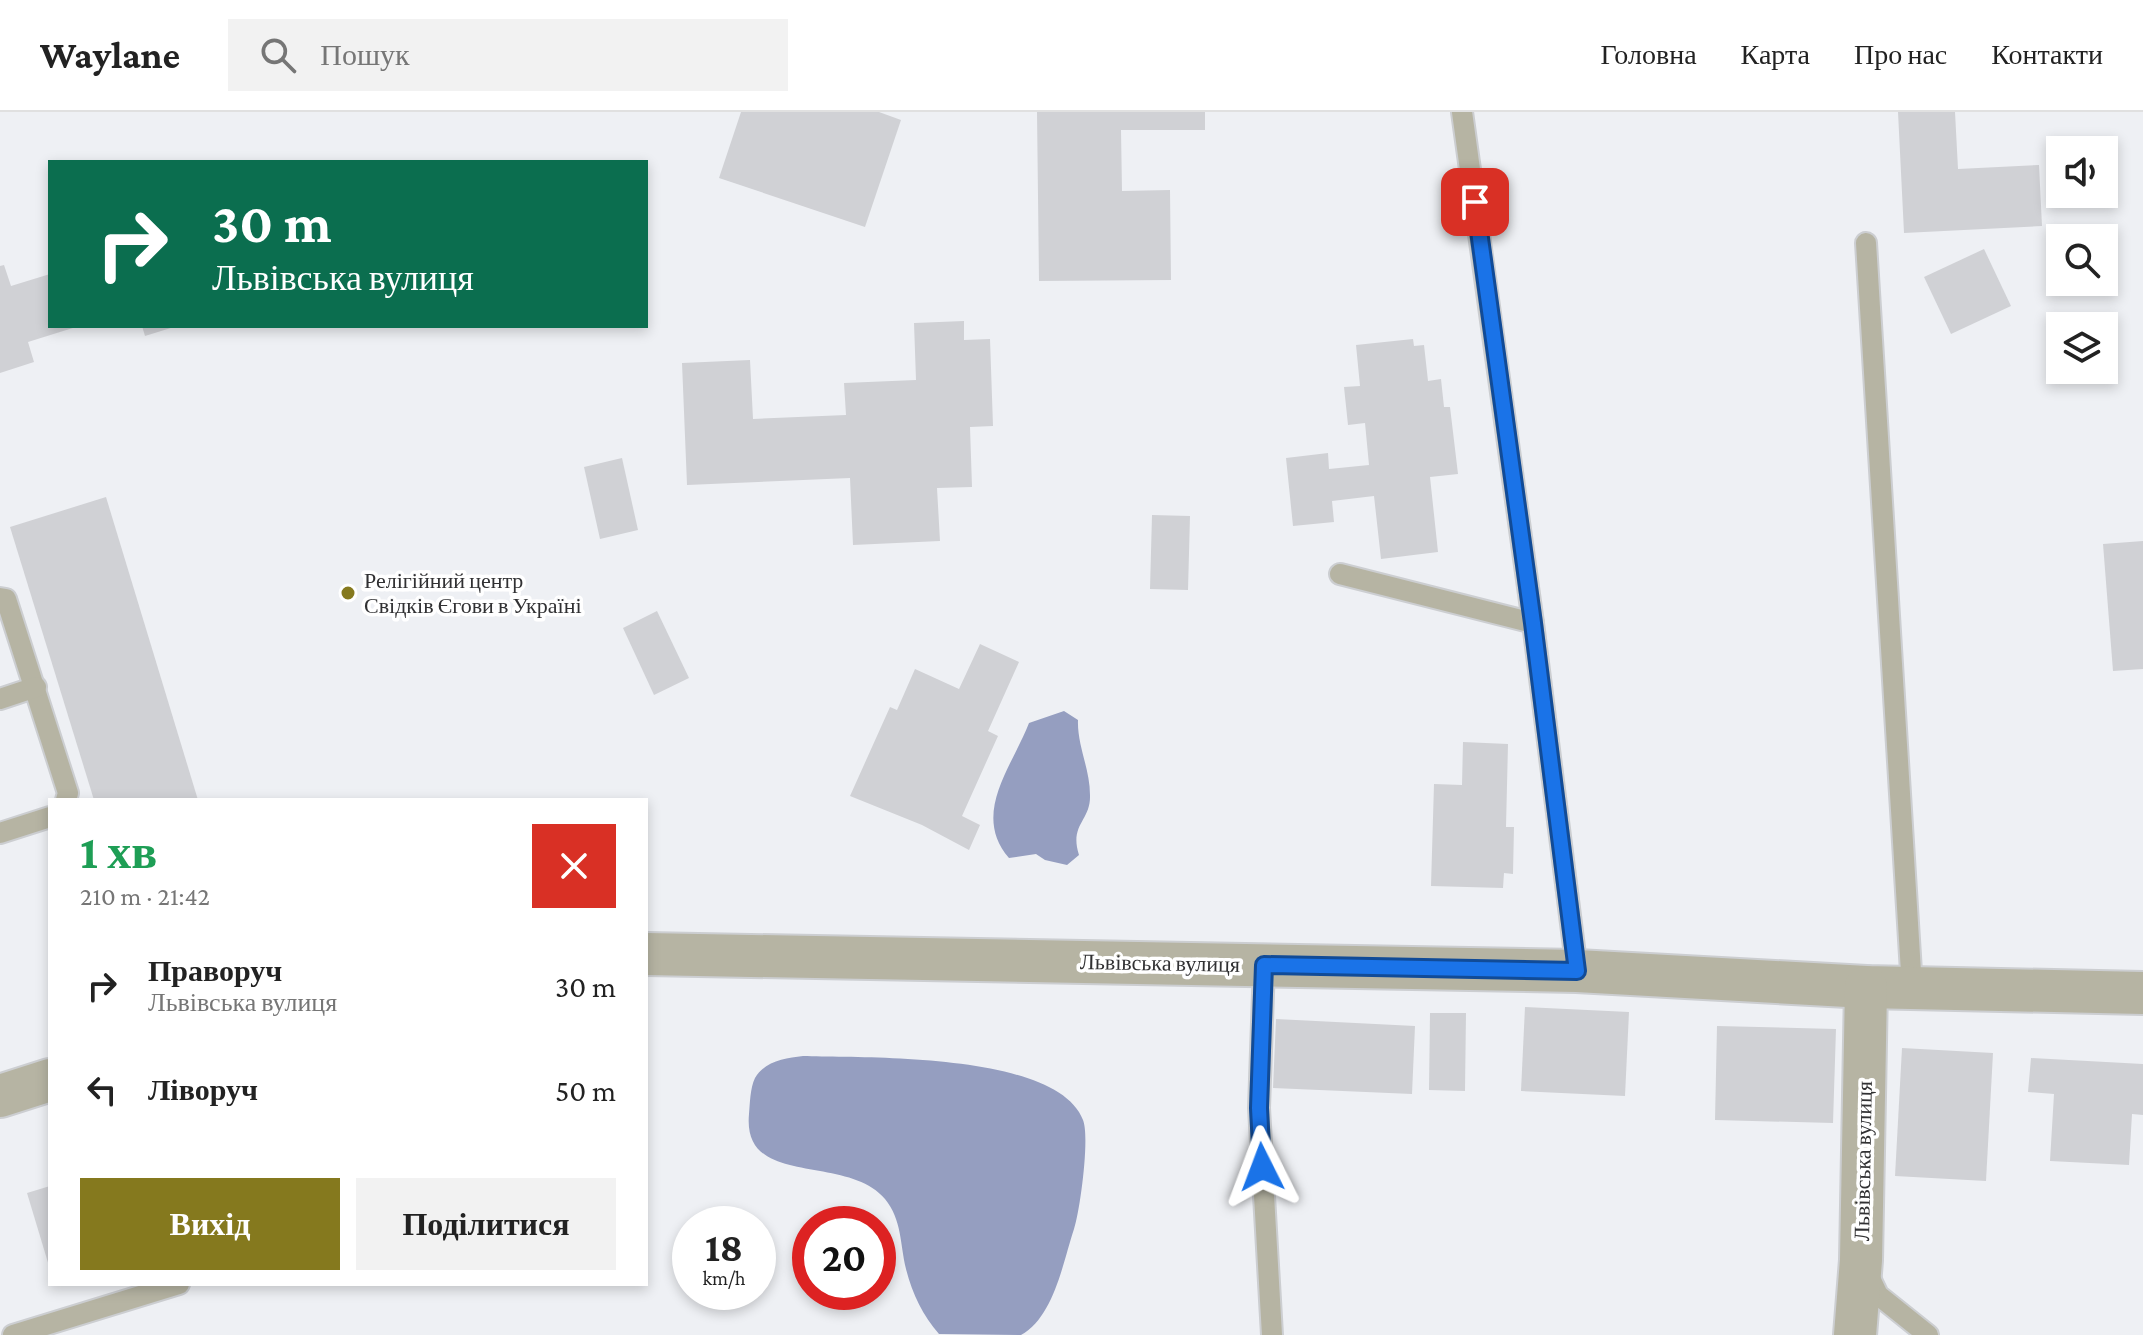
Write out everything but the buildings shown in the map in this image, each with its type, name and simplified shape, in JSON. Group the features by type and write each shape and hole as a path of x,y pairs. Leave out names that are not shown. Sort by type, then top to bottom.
{"street":[{"name":"Львівська вулиця","path":"648,954 1577,971 1866,987 2143,993"},
{"name":"Львівська вулиця","path":"1855,1335 1861,1260 1866,987"},
{"path":"0,1096 48,1081"}],"lane":[{"path":"1462,112 1533,623 1577,971"},
{"path":"1866,243 1912,988"},
{"path":"1340,574 1533,623"},
{"path":"0,598 6,599 36,687 68,793 67,798"},
{"path":"0,699 36,687"},
{"path":"0,833 48,818"},
{"path":"1264,965 1259,1108 1272,1335"},
{"path":"1861,1260 1878,1295 1928,1335"},
{"path":"13,1335 172,1286"}],"water":[{"path":"1064,711 1078,720 1089,785 1089,804 1077,836 1079,855 1067,865 1045,860 1036,854 1009,858 998,841 994,825 998,790 1029,723"},
{"path":"803,1056 869,1057 956,1063 999,1070 1037,1082 1066,1098 1083,1120 1085,1129 1081,1191 1074,1229 1056,1288 1032,1327 1021,1335 939,1334 915,1295 906,1269 896,1206 890,1206 868,1185 779,1162 762,1152 751,1137 751,1091 759,1072 783,1059"}],"place":[{"name":"Релігійний центр Свідків Єгови в Україні","path":"348,593"}],"route":[{"path":"1262,1167 1259,1108 1264,965 1577,971 1475,202"}]}
